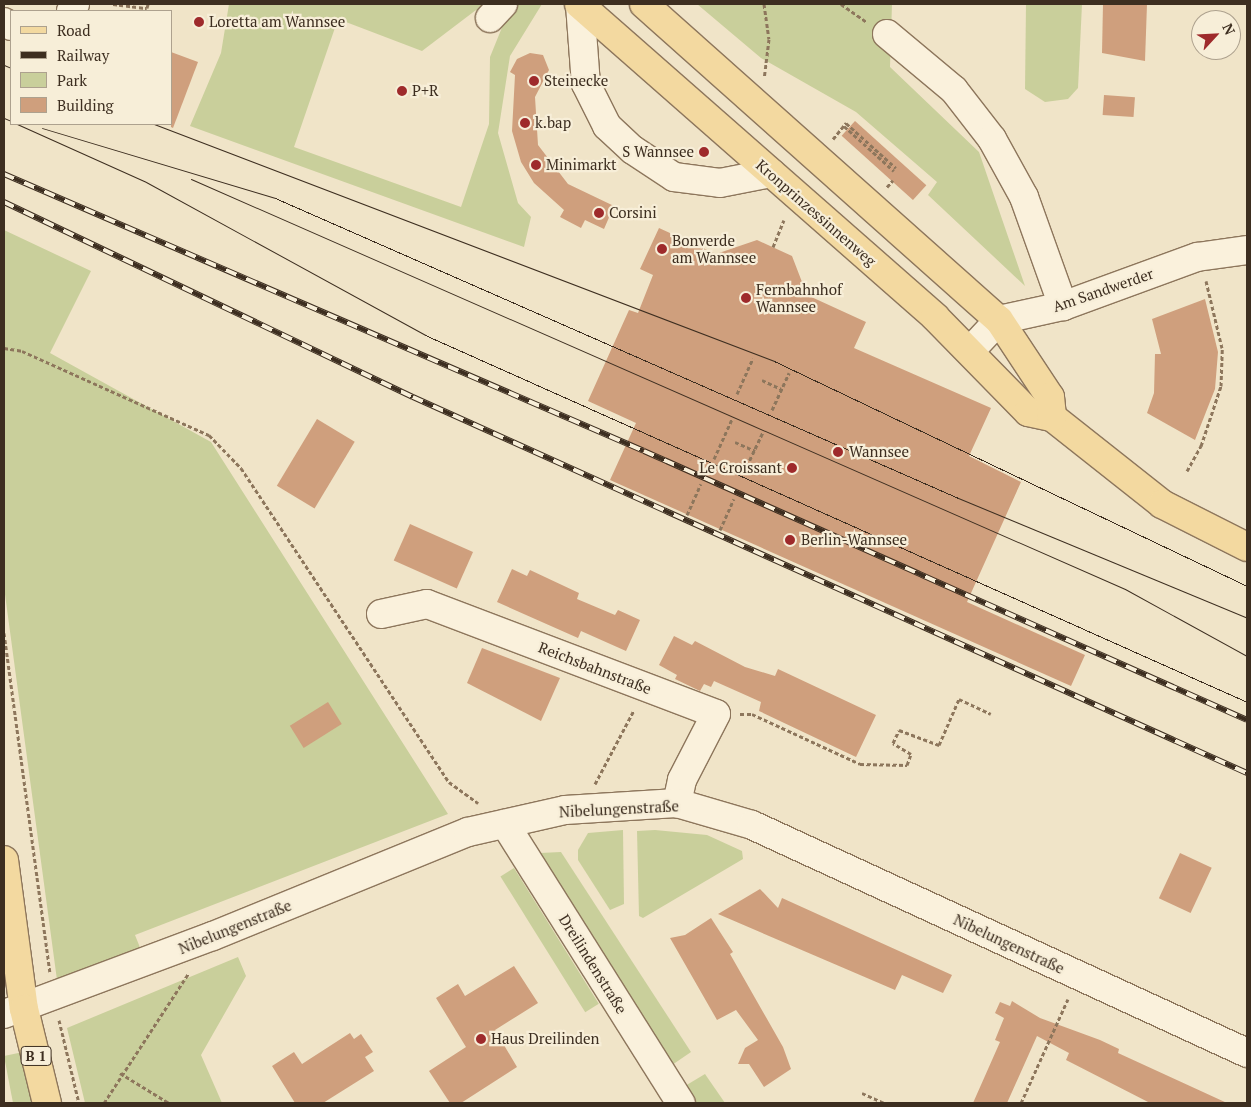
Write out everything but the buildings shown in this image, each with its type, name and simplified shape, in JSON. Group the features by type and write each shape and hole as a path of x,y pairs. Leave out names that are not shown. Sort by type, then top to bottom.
{"main road":[{"name":"Kronprinzessinnenweg","path":"580,4 970,350 1028,412 1052,417 1162,504 1247,547"},
{"path":"644,4 999,320 1050,397 1052,417"},
{"name":"B 1","path":"4,860 14,1012 47,1103"}],"street":[{"path":"580,4 586,84 607,126 634,150 674,177 720,183 771,173"},
{"path":"887,34 954,90 992,138 1024,197 1062,306"},
{"name":"Am Sandwerder","path":"999,320 1062,306 1197,257 1247,250"},
{"path":"970,350 999,320"},
{"name":"Reichsbahnstraße","path":"381,614 426,604 716,714"},
{"path":"677,803 682,780 716,714"},
{"name":"Nibelungenstraße","path":"14,1012 468,832 593,808 677,803 752,825 1247,1053"},
{"name":"Dreilindenstraße","path":"505,824 681,1103"}],"path":[{"path":"113,4 147,8 148,4"},
{"path":"757,104 769,39 764,4"},
{"path":"841,4 846,9"},
{"path":"845,124 895,169"},
{"path":"773,247 784,220"},
{"path":"1187,471 1201,446 1221,386 1222,348 1215,307 1197,257"},
{"path":"4,348 22,351 209,434 241,468 449,782 505,824"},
{"path":"737,394 754,358"},
{"path":"772,410 789,373"},
{"path":"762,380 781,389"},
{"path":"714,459 732,419"},
{"path":"744,472 762,432"},
{"path":"735,442 755,451"},
{"path":"687,515 701,484"},
{"path":"720,530 734,499"},
{"path":"4,633 51,978"},
{"path":"593,808 593,787 646,687"},
{"path":"716,714 752,714 860,764 907,765 911,754 893,744 899,730 939,745 959,699 991,714"},
{"path":"104,1103 120,1073 192,968"},
{"path":"1021,1103 1079,976"},
{"path":"58,1016 78,1103"},
{"path":"120,1073 169,1103"},
{"path":"862,1093 884,1103"}],"green space":[{"path":"229,4 542,4 510,56 498,133 518,203 531,217 524,247 190,126 221,53","holes":["476,10 503,25 490,57 489,124 461,207 294,147 338,19 422,51"]},
{"path":"697,4 892,4 890,67 979,152 1025,286 928,195 937,182 856,112 761,58"},
{"path":"1026,4 1082,4 1078,88 1068,99 1045,102 1025,89"},
{"path":"4,230 91,271 50,353 211,442 448,814 135,935 141,950 57,980 4,587"},
{"path":"623,830 624,904 610,910 578,860 578,850 588,833"},
{"path":"655,830 707,835 742,851 743,859 643,918 639,916 637,831"},
{"path":"561,852 691,1052 672,1065 540,853"},
{"path":"514,868 599,1004 585,1012 500,876"},
{"path":"238,957 246,976 201,1055 222,1103 85,1103 67,1028"},
{"path":"23,1052 36,1103 13,1103 4,1056"},
{"path":"705,1074 725,1103 696,1103 685,1086"}],"tram line":[{"path":"4,65 10,68"},
{"path":"4,118 10,121"},
{"path":"19,125 146,182 425,335 1247,702"},
{"path":"157,125 774,361 1247,586"},
{"path":"42,128 275,198 958,498 1247,618"},
{"path":"191,179 1125,589 1247,656"}],"railway":[{"path":"4,174 644,451 1247,720"},
{"path":"4,202 413,397 1247,773"}],"place":[{"name":"Loretta am Wannsee","path":"199,22"},
{"name":"Steinecke","path":"534,81"},
{"name":"P+R","path":"402,91"},
{"name":"k.bap","path":"525,123"},
{"name":"S Wannsee","path":"704,152"},
{"name":"Minimarkt","path":"536,165"},
{"name":"Corsini","path":"599,213"},
{"name":"Bonverde am Wannsee","path":"662,249"},
{"name":"Fernbahnhof Wannsee","path":"746,298"},
{"name":"Wannsee","path":"838,452"},
{"name":"Le Croissant","path":"792,468"},
{"name":"Berlin-Wannsee","path":"790,540"},
{"name":"Haus Dreilinden","path":"481,1039"}]}
